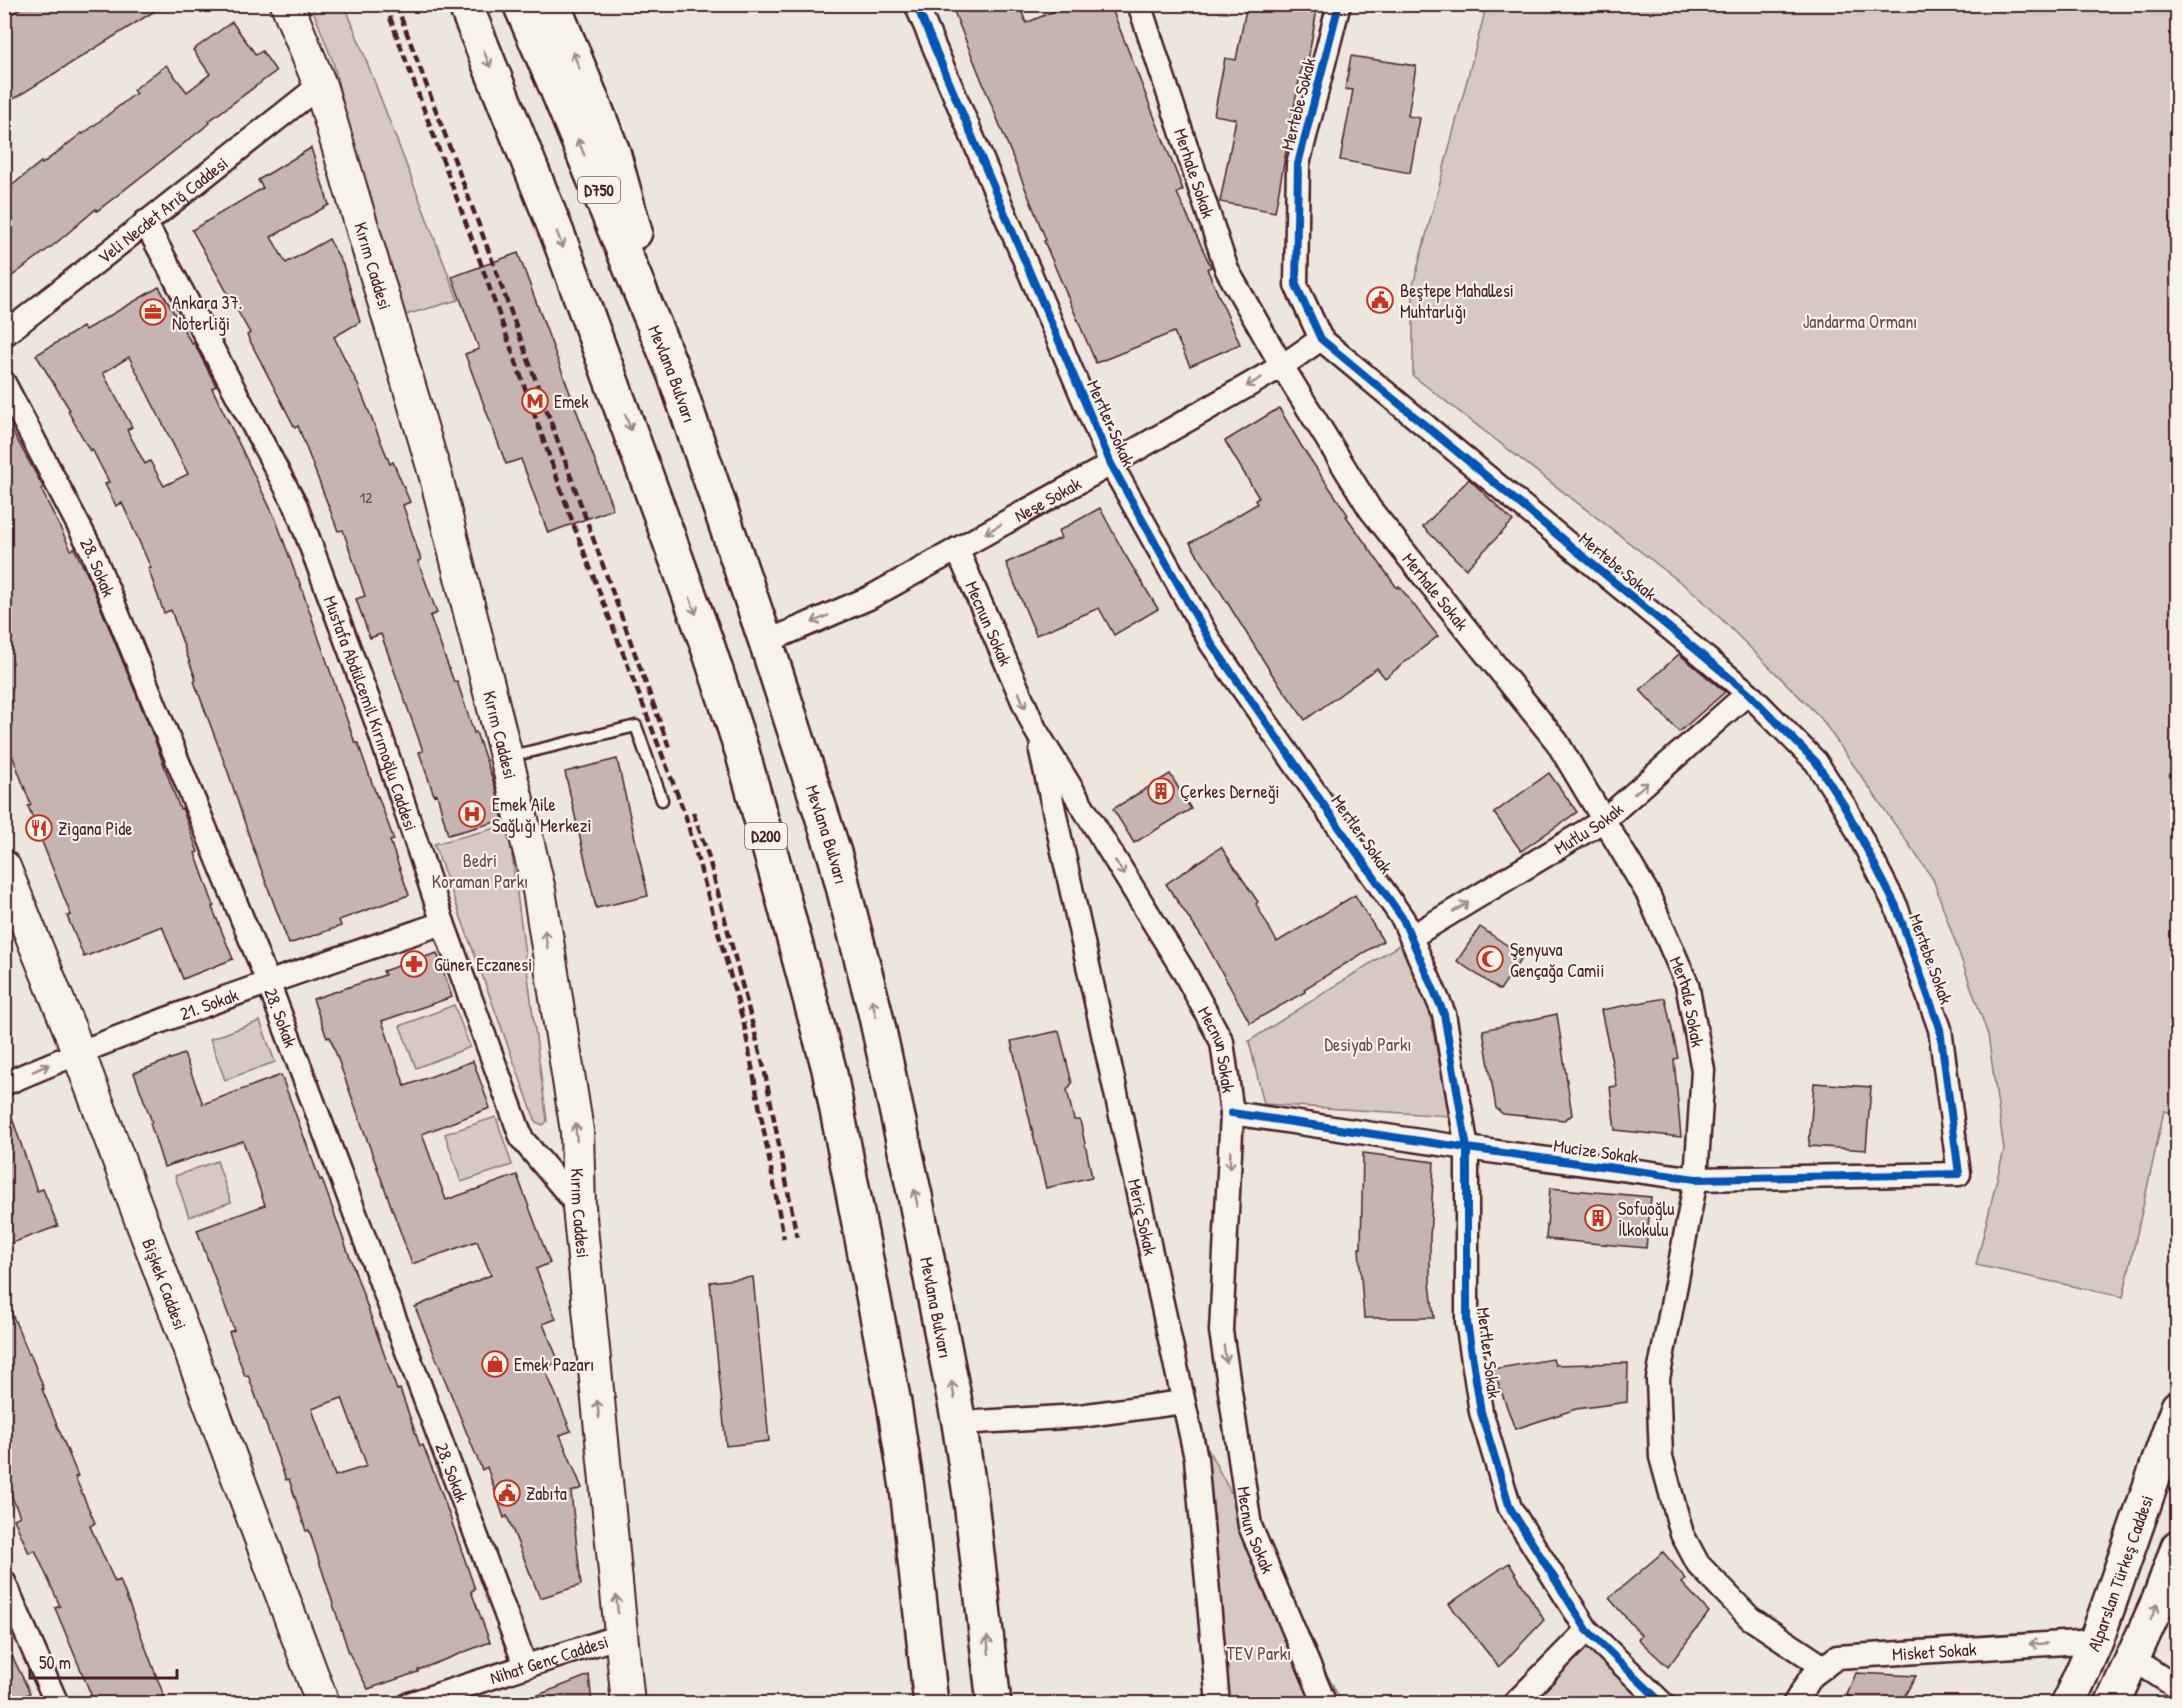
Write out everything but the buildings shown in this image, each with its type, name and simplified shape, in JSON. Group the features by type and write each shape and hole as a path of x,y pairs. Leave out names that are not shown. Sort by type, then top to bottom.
{"main road":[{"name":"D200","path":"465,4 559,238 635,443 711,657 742,751 770,850 829,1069 876,1307 907,1488 931,1704"},
{"name":"Mevlana Bulvarı","path":"520,4 675,376 766,642 836,859 872,1001 915,1196 959,1423 975,1533 994,1704"},
{"path":"553,4 613,152 675,376"},
{"name":"Alparslan Türkeş Caddesi","path":"2068,1704 2096,1641 2178,1407"},
{"path":"2112,1704 2159,1600 2178,1547"}],"street":[{"name":"Kırım Caddesi","path":"287,4 320,85 436,477 541,902 577,1131 579,1207 628,1704"},
{"name":"Mertler Sokak","path":"916,4 1110,464 1211,643 1403,919 1412,937 1444,1014 1467,1148 1467,1322 1481,1412 1510,1508 1587,1630 1664,1704"},
{"name":"Merhale Sokak","path":"1139,4 1227,270 1282,366 1370,509 1557,742 1648,894 1687,984 1703,1070 1696,1179 1658,1379 1661,1457 1682,1534 1698,1564 1750,1618 1824,1667"},
{"name":"Mertebe Sokak","path":"1338,4 1298,164 1296,285 1322,339 1748,693 1816,762 1845,807 1896,906 1940,1029 1959,1174"},
{"name":"Veli Necdet Arığ Caddesi","path":"4,335 320,85"},
{"name":"Mustafa Abdülcemil Kırımoğlu Caddesi","path":"145,222 296,507 375,718 442,923 522,1138 579,1207"},
{"name":"Neşe Sokak","path":"766,642 869,598 1282,366 1322,339"},
{"name":"28. Sokak","path":"4,383 92,551 268,982 525,1665"},
{"name":"Mecnun Sokak","path":"957,549 1038,735 1183,970 1222,1042 1232,1113 1221,1331 1250,1526 1325,1704"},
{"name":"Mutlu Sokak","path":"1412,937 1604,820 1748,693"},
{"name":"Meriç Sokak","path":"1038,735 1196,1458 1218,1704"},
{"name":"Bişkek Caddesi","path":"4,867 78,1052 323,1704"},
{"name":"21. Sokak","path":"4,1084 78,1052 268,982 442,923"},
{"name":"Mucize Sokak","path":"1232,1113 1696,1179 1959,1174"},
{"path":"959,1423 1080,1416 1183,1402"},
{"path":"6,1591 57,1704"},
{"path":"1514,1704 1587,1630"},
{"name":"Nihat Genç Caddesi","path":"409,1704 620,1636"},
{"name":"Misket Sokak","path":"1794,1704 1812,1676 1838,1657 2096,1641"},
{"path":"2133,1659 2178,1688"}],"lane":[{"path":"507,757 636,726 662,800"}],"green space":[{"name":"Jandarma Ormanı","path":"1487,4 2177,5 2178,1114 2164,1111 2123,1297 1976,1265 2004,1150 1988,1035 1933,879 1820,717 1697,595 1413,376 1413,285"},
{"path":"311,5 345,5 458,300 405,315 349,128 333,62"},
{"name":"Bedri Koraman Parkı","path":"508,825 547,1121 543,1125 536,1122 434,844"},
{"name":"Desiyab Parkı","path":"1402,943 1427,1000 1450,1116 1264,1104 1249,1041"},
{"path":"454,1005 470,1047 416,1068 400,1026"},
{"path":"260,1021 275,1062 225,1080 210,1039"},
{"path":"496,1117 512,1165 461,1182 445,1134"},
{"path":"217,1161 231,1202 189,1217 175,1176"},
{"name":"TEV Parkı","path":"1183,1402 1342,1703 1214,1703"},
{"path":"1587,1630 1667,1704 1511,1704"}],"railway":[{"path":"385,4 480,261 574,526 685,814 744,1024 784,1239"},
{"path":"396,4 492,260 670,750"},
{"path":"693,812 708,855 764,1068 797,1237"}],"cycle path":[{"path":"916,4 1111,464 1211,643 1403,919 1444,1014 1467,1148 1467,1322 1481,1412 1510,1508 1587,1630 1663,1704"},
{"path":"1232,1113 1696,1179 1959,1174 1940,1029 1896,906 1845,807 1816,762 1748,693 1321,339 1296,285 1298,164 1339,4"}],"place":[{"name":"Beştepe Mahallesi Muhtarlığı","path":"1380,300"},
{"name":"Ankara 37. Noterliği","path":"153,312"},
{"name":"Emek","path":"535,401"},
{"name":"Çerkes Derneği","path":"1161,791"},
{"name":"Emek Aile Sağlığı Merkezi","path":"472,814"},
{"name":"Zigana Pide","path":"39,828"},
{"name":"Şenyuva Gençağa Camii","path":"1490,959"},
{"name":"Güner Eczanesi","path":"414,964"},
{"name":"Sofuoğlu İlkokulu","path":"1598,1218"},
{"name":"Emek Pazarı","path":"495,1364"},
{"name":"Zabıta","path":"507,1493"}]}
